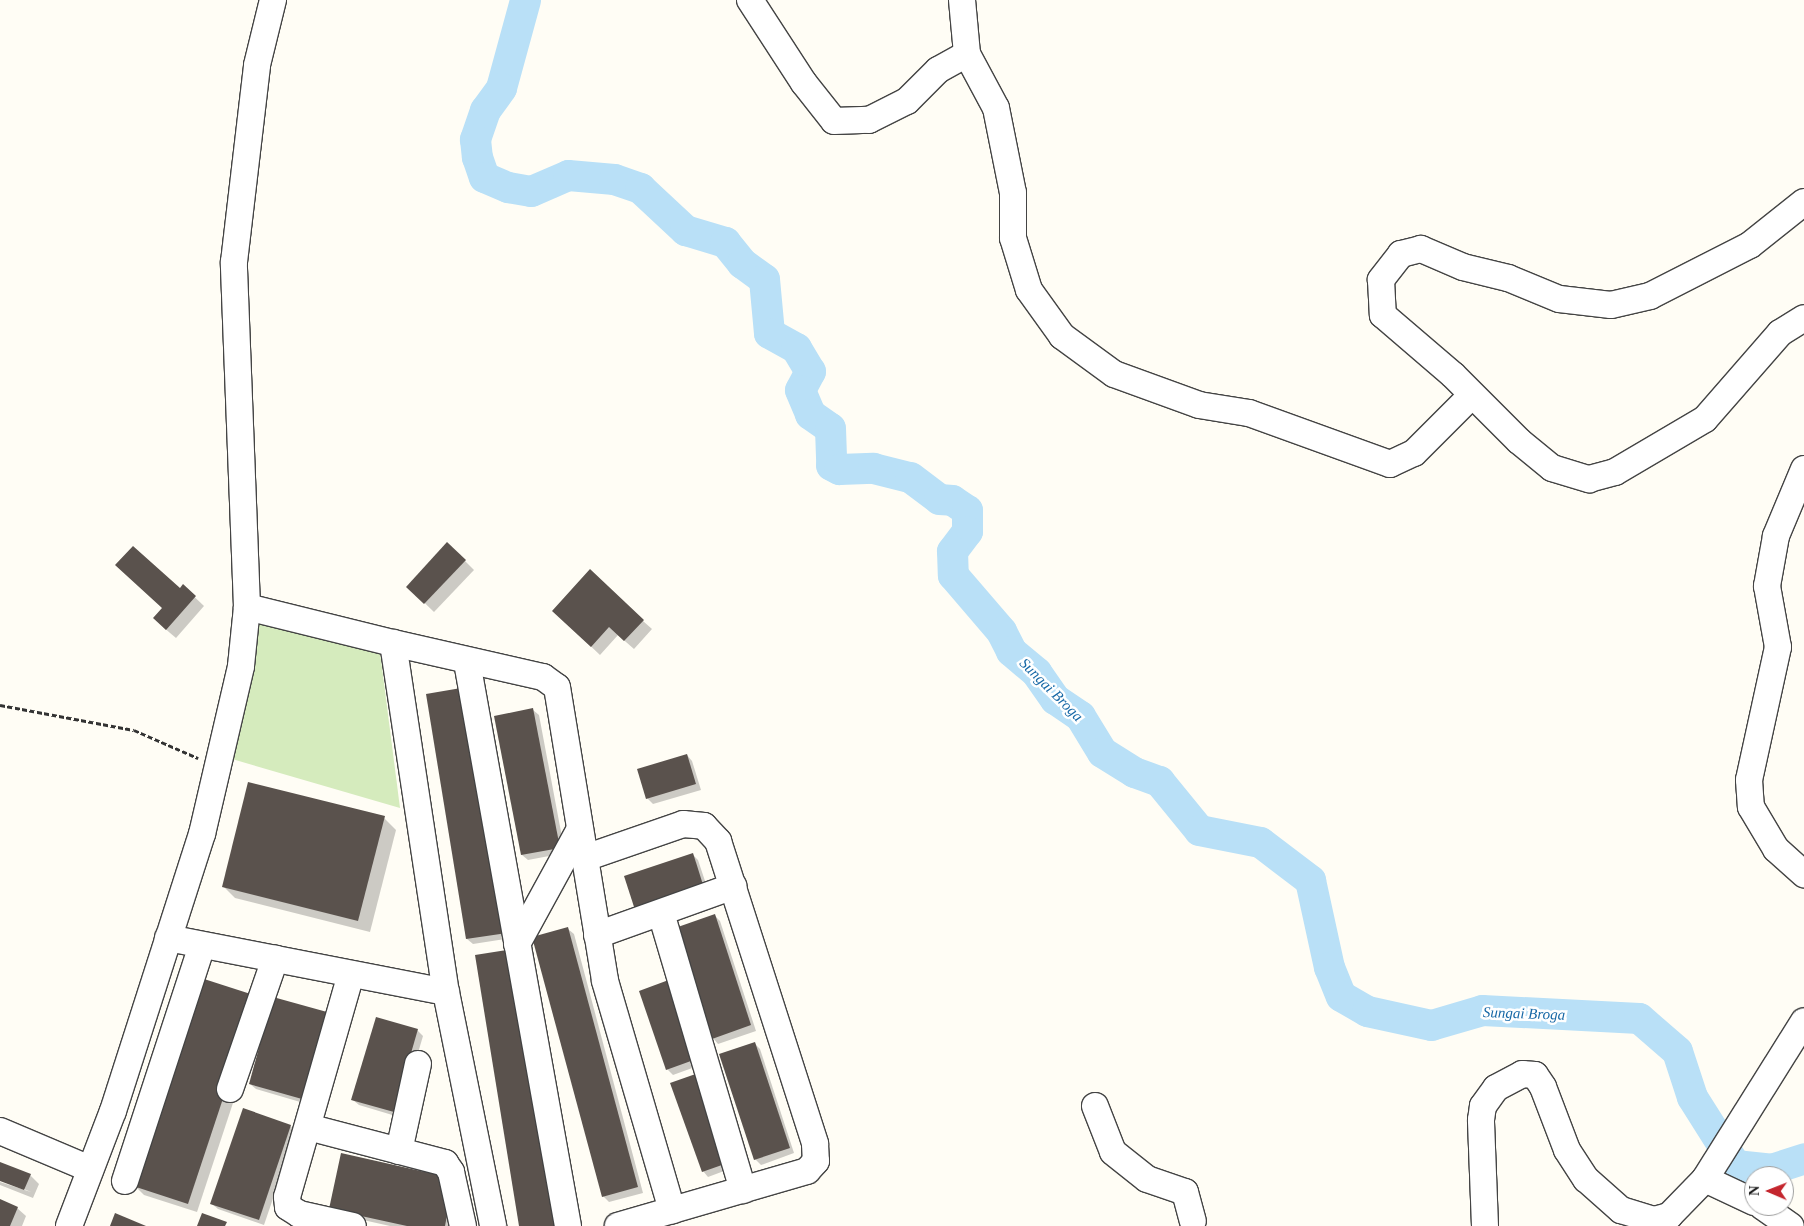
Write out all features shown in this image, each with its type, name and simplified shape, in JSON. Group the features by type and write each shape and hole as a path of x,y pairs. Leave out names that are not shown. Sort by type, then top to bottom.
{"street":[{"path":"69,1226 90,1169 202,834 241,666 247,607 234,262 257,65 273,0"},
{"path":"750,0 804,83 834,121 869,120 907,101 938,70 967,54"},
{"path":"962,0 967,54 996,108 1013,192 1013,238 1029,290 1062,336 1114,374 1200,405 1249,413 1390,464 1414,453 1472,395"},
{"path":"1804,202 1750,245 1650,296 1611,304 1559,299 1508,278 1464,267 1422,249 1401,254 1381,280 1383,315 1472,395 1518,441 1552,468 1589,480 1616,472 1705,419 1780,332 1804,318"},
{"path":"1804,469 1776,536 1767,586 1778,648 1749,780 1752,807 1776,849 1804,874"},
{"path":"247,607 466,662 543,677 557,687 605,981 672,1210"},
{"path":"393,643 446,992 493,1226"},
{"path":"466,662 568,1226"},
{"path":"585,858 683,824 704,826 718,841 734,886 815,1144 816,1160 807,1171 618,1226"},
{"path":"517,944 580,829"},
{"path":"597,935 734,886"},
{"path":"661,912 743,1190"},
{"path":"168,938 446,992"},
{"path":"125,1181 202,945"},
{"path":"230,1089 275,959"},
{"path":"351,974 287,1197 288,1207 299,1214 353,1226"},
{"path":"1485,1226 1483,1106 1496,1088 1522,1074 1535,1075 1543,1087 1572,1157 1586,1179 1621,1210 1654,1220 1669,1216 1709,1173 1739,1128 1804,1021"},
{"path":"399,1151 418,1064"},
{"path":"1095,1106 1113,1152 1147,1179 1185,1192 1194,1224"},
{"path":"308,1127 445,1163 452,1172 462,1226"},
{"path":"0,1131 90,1169"},
{"path":"1709,1173 1744,1196"},
{"path":"1776,1216 1791,1226"}],"path":[{"path":"0,705 134,730 219,767"}],"green space":[{"path":"257,618 380,652 400,808 232,759"}],"building":[{"path":"447,542 466,560 424,604 406,587"},
{"path":"133,546 180,588 183,584 196,596 166,630 153,618 162,608 115,565"},
{"path":"590,569 644,620 624,641 609,627 591,647 552,611"},
{"path":"467,687 507,933 466,939 426,694"},
{"path":"533,708 560,848 521,855 494,716"},
{"path":"687,754 696,784 646,799 637,769"},
{"path":"248,782 385,816 358,921 222,887"},
{"path":"693,853 705,891 636,913 624,876"},
{"path":"715,914 751,1025 712,1039 675,928"},
{"path":"568,927 638,1187 602,1197 532,937"},
{"path":"513,949 555,1226 519,1226 475,955"},
{"path":"201,978 257,996 188,1204 133,1186"},
{"path":"674,978 702,1057 666,1070 639,991"},
{"path":"273,997 327,1012 302,1099 249,1084"},
{"path":"376,1017 418,1029 394,1112 351,1100"},
{"path":"755,1042 790,1148 754,1160 719,1054"},
{"path":"707,1070 739,1159 702,1172 670,1083"},
{"path":"243,1108 291,1125 259,1220 210,1204"},
{"path":"341,1153 443,1176 450,1199 445,1226 407,1226 329,1209"},
{"path":"0,1162 31,1174 24,1190 0,1181"},
{"path":"0,1199 18,1207 10,1226 0,1226"},
{"path":"115,1213 146,1226 110,1226"},
{"path":"202,1213 227,1222 225,1226 197,1226"}],"waterway":[{"name":"Sungai Broga","path":"525,0 501,88 485,110 475,139 477,157 484,177 508,187 531,191 568,175 614,179 640,188 685,230 725,242 742,263 764,279 769,333 796,348 810,371 800,390 810,414 830,428 831,465 839,469 873,468 910,477 939,499 952,500 967,510 967,531 952,551 953,575 1001,631 1011,651 1036,672 1055,699 1080,716 1102,752 1134,772 1159,781 1199,830 1260,842 1310,880 1329,967 1341,996 1367,1011 1431,1025 1482,1010 1639,1018 1677,1051 1692,1097 1735,1165 1771,1169 1804,1158"}]}
